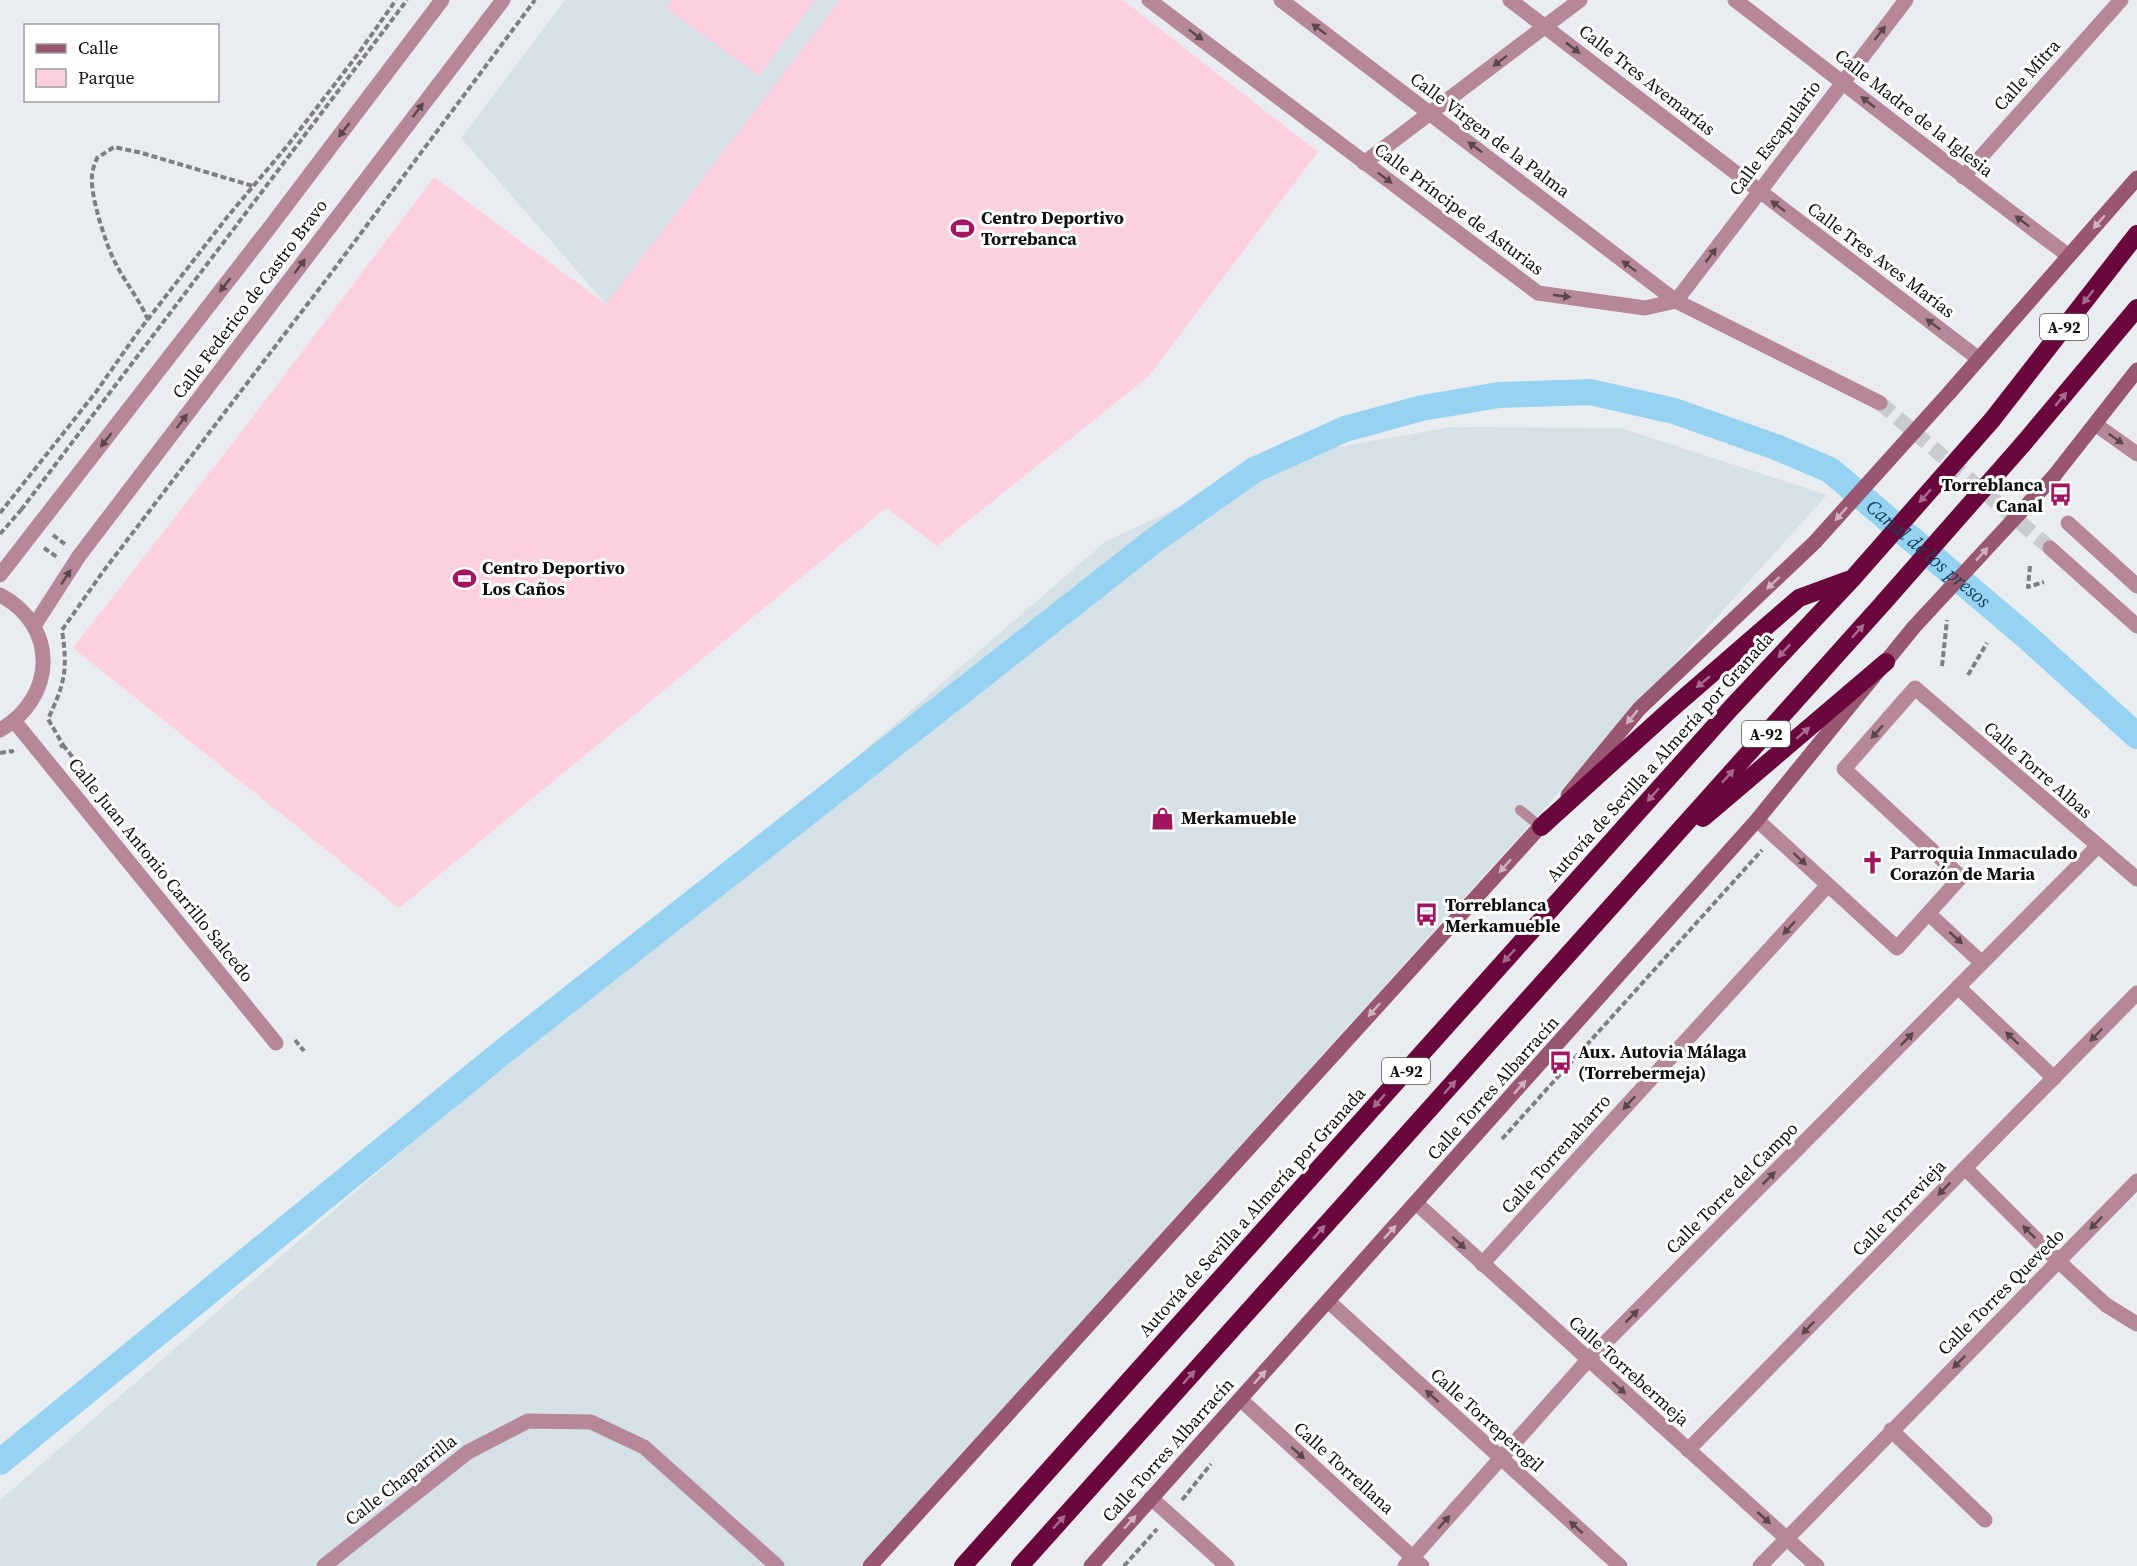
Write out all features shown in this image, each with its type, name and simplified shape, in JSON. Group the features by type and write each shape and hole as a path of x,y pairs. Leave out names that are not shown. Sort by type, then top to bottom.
{"highway":[{"name":"Autovía de Sevilla a Almería por Granada","path":"963,1566 1731,708 1853,578 1992,420 2137,234"},
{"name":"A-92","path":"1020,1566 1884,602 2024,444 2137,308"},
{"path":"1541,826 1799,598 1853,578"},
{"path":"1647,866 1886,662"}],"street":[{"path":"0,574 248,255 442,0"},
{"name":"Calle Federico de Castro Bravo","path":"34,626 87,547 502,0"},
{"name":"Calle Príncipe de Asturias","path":"1149,0 1538,293 1646,308 1676,301"},
{"name":"Calle Virgen de la Palma","path":"1281,0 1676,301"},
{"name":"Calle Tres Avemarías","path":"1510,0 1759,191"},
{"path":"1364,163 1580,0"},
{"name":"Calle Madre de la Iglesia","path":"1735,0 2069,256"},
{"name":"Calle Escapulario","path":"1676,301 1906,0"},
{"name":"Calle Mitra","path":"1963,177 2121,0"},
{"path":"870,1566 1541,826 1639,709 1815,542 2137,178"},
{"name":"Calle Tres Aves Marías","path":"1759,191 1979,359"},
{"path":"1676,301 1880,403"},
{"name":"Calle Torres Albarracín","path":"1091,1566 1757,820 1914,627 2054,476 2137,370"},
{"path":"2095,424 2137,454"},
{"path":"2068,523 2137,586"},
{"path":"2050,548 2137,626"},
{"path":"0,595 15,603 34,626 41,646 43,667 39,688 29,706 15,722 0,730"},
{"name":"Calle Torre Albas","path":"1929,914 1961,877 1844,769 1915,688 2097,847 2137,879"},
{"name":"Calle Juan Antonio Carrillo Salcedo","path":"15,722 276,1043"},
{"path":"1757,820 1897,948 1929,914 1982,963"},
{"name":"Calle Torre del Campo","path":"1413,1563 1588,1360 2097,847"},
{"name":"Calle Torrenaharro","path":"1482,1264 1828,885"},
{"path":"1958,987 2054,1078"},
{"name":"Calle Torrevieja","path":"1688,1450 2137,993"},
{"path":"1965,1168 2058,1261 2106,1305 2137,1324"},
{"name":"Calle Torres Quevedo","path":"1760,1566 2137,1181"},
{"name":"Calle Torrebermeja","path":"1416,1203 1817,1566"},
{"name":"Calle Torreperogil","path":"1328,1301 1620,1566"},
{"name":"Calle Torrellana","path":"1240,1399 1413,1563"},
{"name":"Calle Chaparrilla","path":"324,1566 468,1452 528,1421 591,1422 644,1447 777,1566"},
{"path":"1892,1430 1986,1520"},
{"path":"1151,1498 1227,1566"}],"lane":[{"path":"1520,810 1541,826"}],"path":[{"path":"0,513 96,392 148,320 288,145 396,0"},
{"path":"21,510 407,0"},
{"path":"57,750 63,745 48,719 61,690 66,660 62,630 102,573 329,276 535,0"},
{"path":"148,320 113,258 104,232 96,204 92,177 97,158 114,147 253,186"},
{"path":"52,534 69,548"},
{"path":"41,546 60,560"},
{"path":"2030,566 2028,587 2044,582"},
{"path":"1942,666 1947,619"},
{"path":"1968,675 1987,643"},
{"path":"1499,1142 1774,836"}],"shaded area":[{"path":"565,0 840,0 606,304 461,138"},
{"path":"1452,427 1621,428 1827,495 861,1566 0,1566 0,1500 1106,541 1292,455"}],"green space":[{"path":"672,0 815,0 759,76 666,8"},
{"path":"840,0 1123,0 1318,152 1149,376 937,546 886,508 399,908 73,648 249,422 434,177 606,304"}],"waterway":[{"name":"Canal de los presos","path":"0,1462 500,1054 1152,542 1254,470 1345,429 1422,408 1499,395 1590,392 1674,411 1776,447 1830,470 2026,636 2137,736"}],"tunnel":[{"path":"1880,403 2050,548"}],"place":[{"name":"Centro Deportivo Torrebanca","path":"963,228"},
{"name":"Torreblanca Canal","path":"2061,495"},
{"name":"Centro Deportivo Los Caños","path":"464,578"},
{"name":"Merkamueble","path":"1163,818"},
{"name":"Parroquia Inmaculado Corazón de Maria","path":"1872,863"},
{"name":"Torreblanca Merkamueble","path":"1427,915"},
{"name":"Aux. Autovia Málaga (Torrebermeja)","path":"1560,1062"}]}
